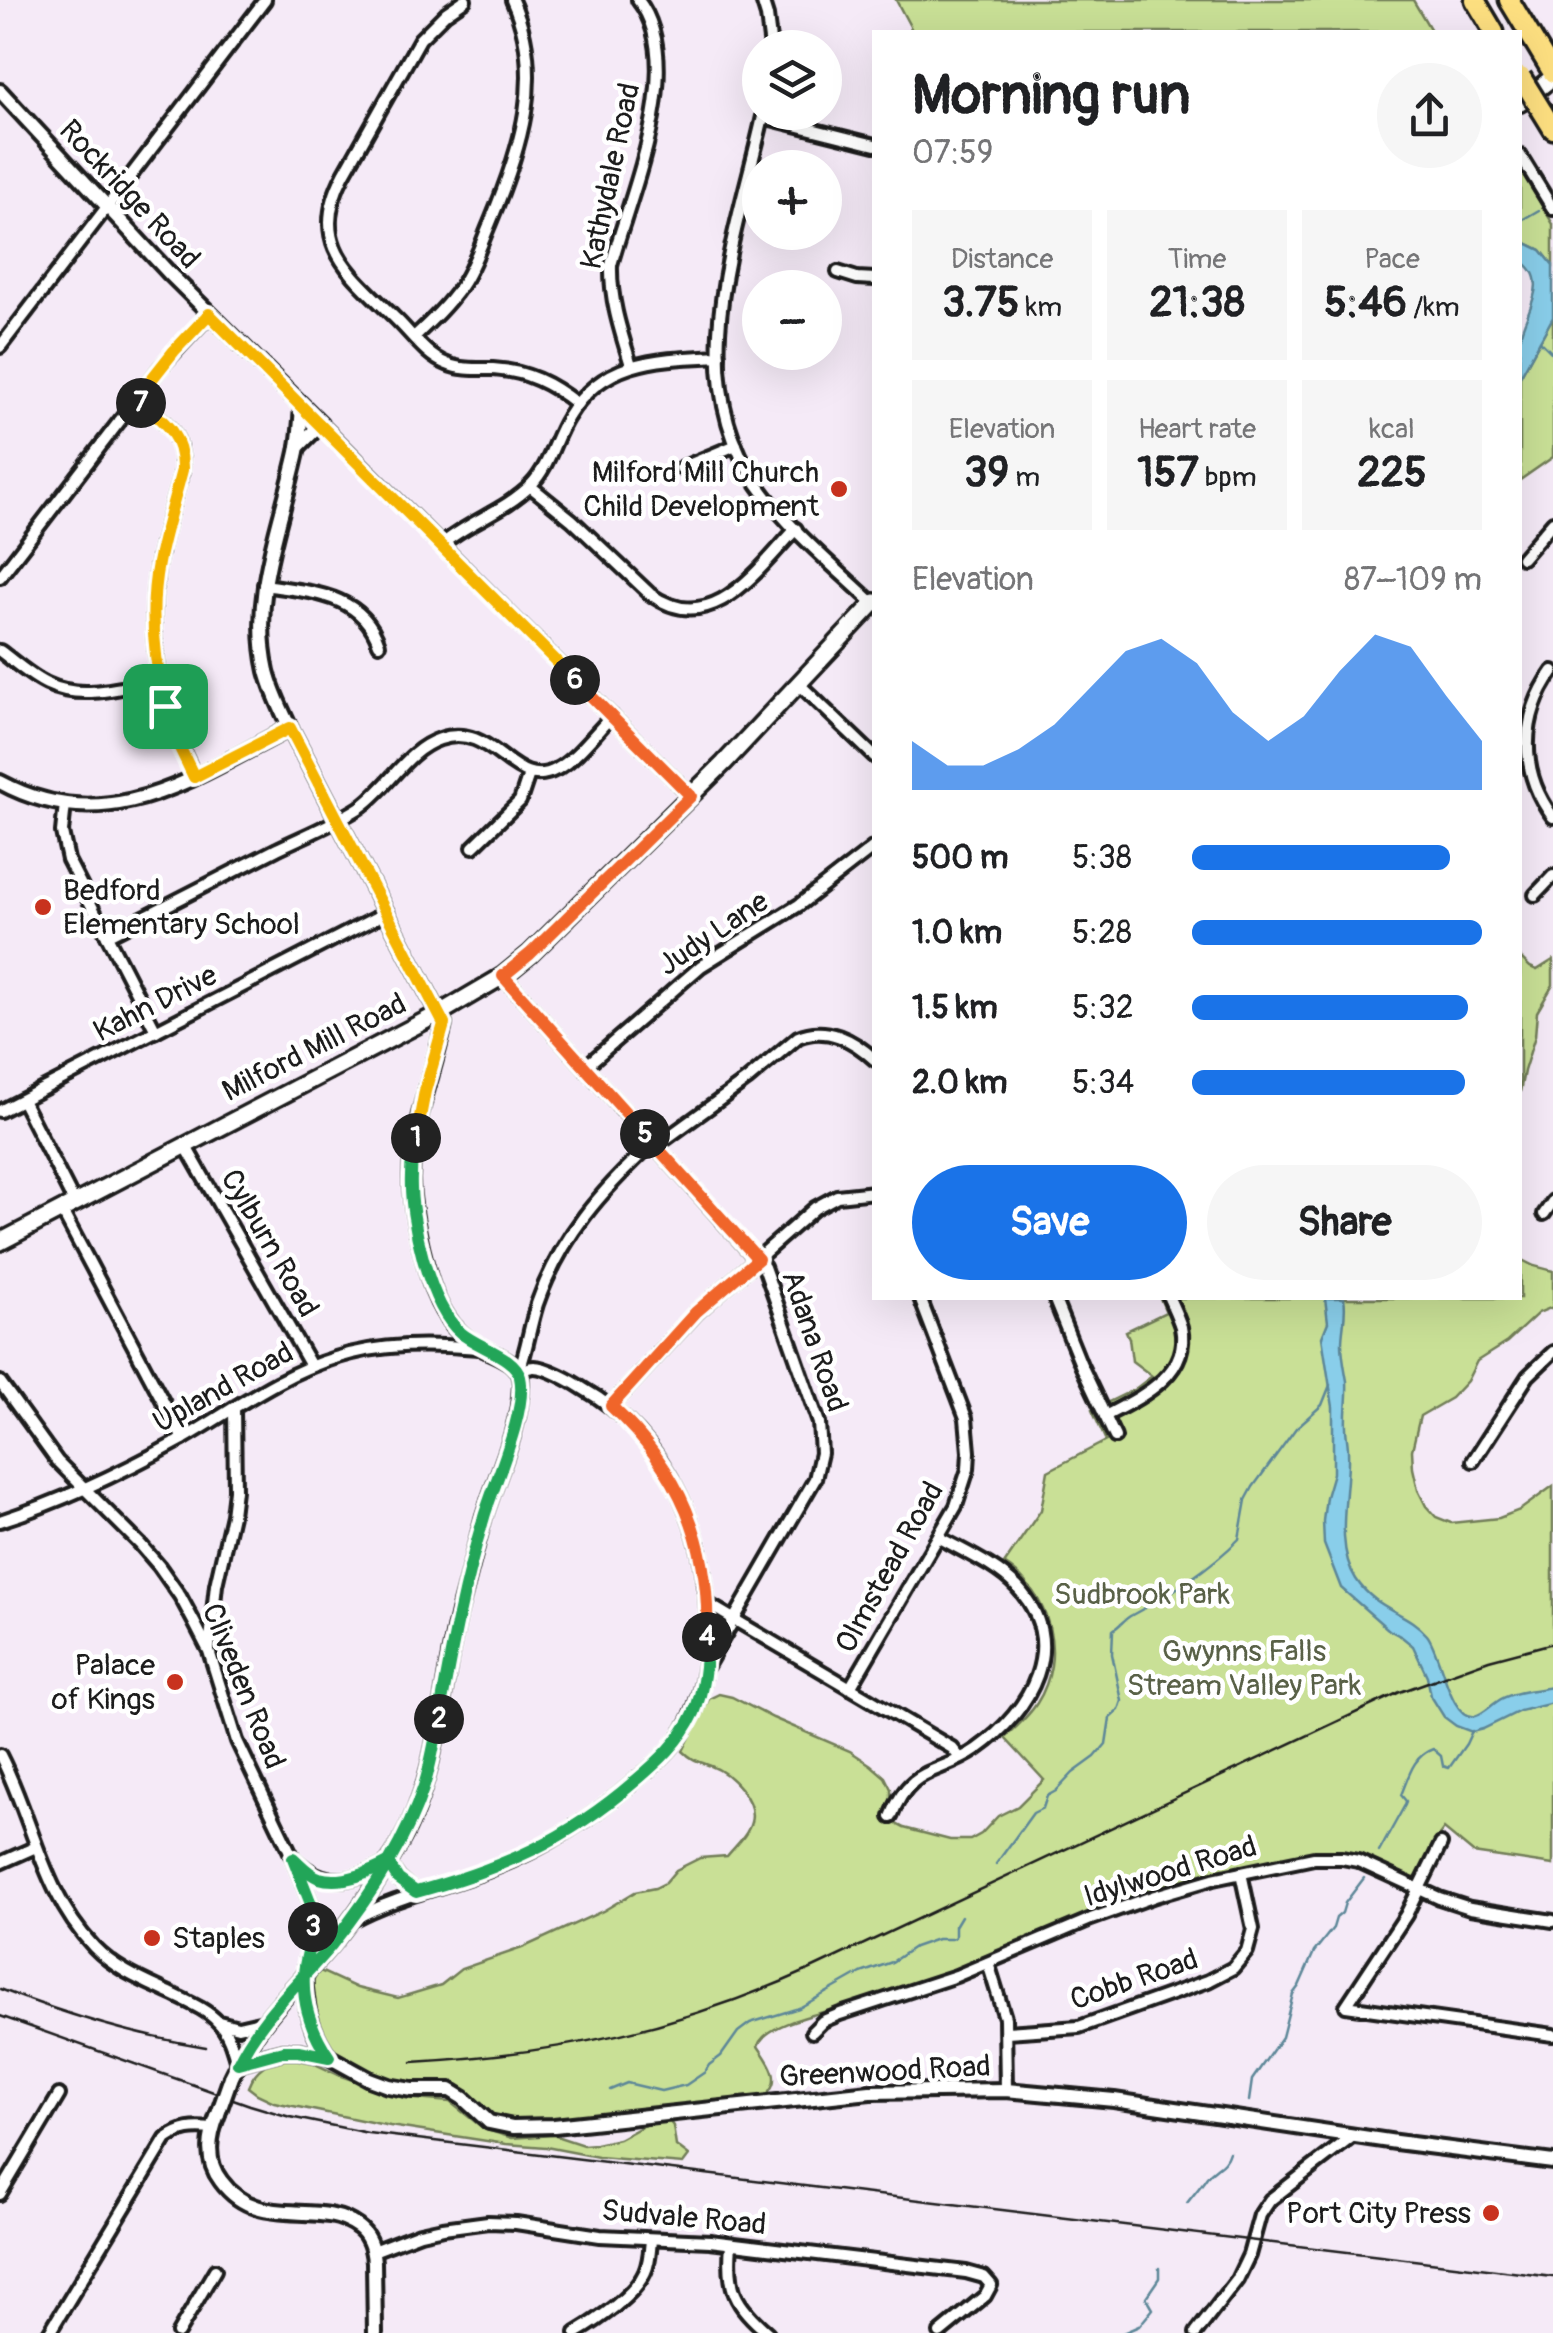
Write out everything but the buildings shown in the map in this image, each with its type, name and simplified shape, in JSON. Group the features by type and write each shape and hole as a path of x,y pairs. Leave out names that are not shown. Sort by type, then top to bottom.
{"highway":[{"path":"1474,0 1493,30"},
{"path":"1509,0 1550,70"},
{"path":"1522,79 1553,129"}],"main road":[{"path":"1522,101 1550,70"},
{"name":"Milford Mill Road","path":"0,1242 440,1013 503,976 691,796 872,606"}],"street":[{"path":"0,347 265,0"},
{"path":"465,0 420,39 336,188 329,218 332,241 344,265 428,352 446,364 534,376 577,404"},
{"path":"414,337 450,302 470,271 511,171 529,65 524,32 512,0"},
{"name":"Kathydale Road","path":"631,365 611,295 611,265 648,136 658,82 657,40 638,0"},
{"path":"762,0 769,30"},
{"name":"Rockridge Road","path":"0,91 209,314 691,796"},
{"path":"760,130 722,291 719,356 726,407 736,445 759,487 796,529 872,602"},
{"path":"820,130 872,144"},
{"path":"1522,158 1553,209"},
{"path":"842,273 872,279"},
{"path":"0,577 174,351 209,314"},
{"path":"441,545 476,520 503,508 530,486 547,462 568,416 596,385 631,365 719,356"},
{"path":"136,399 172,429 182,458 158,566 154,637 159,680 172,727 194,777"},
{"path":"302,406 298,448 264,585 261,627 268,672 290,728 444,1024 425,1091 410,1178 429,1279 452,1325 519,1372"},
{"path":"298,448 321,424"},
{"path":"681,468 736,445"},
{"path":"530,486 650,594 681,609 711,606 729,597 796,529"},
{"path":"1522,558 1553,522"},
{"path":"264,585 319,594 345,603 365,618 379,644"},
{"path":"0,651 32,676 56,688 101,691 159,680"},
{"path":"1553,672 1530,716 1526,752 1534,785 1553,817"},
{"path":"798,682 872,753"},
{"path":"107,936 362,806 415,754 443,738 473,738 529,774 548,773 564,764 612,716"},
{"path":"0,782 37,798 66,804 113,805 161,792 290,728"},
{"path":"473,848 520,801 529,774"},
{"path":"66,804 64,851 156,1032"},
{"name":"Judy Lane","path":"584,1067 701,966 798,905 872,848"},
{"path":"1535,895 1553,876"},
{"name":"Kahn Drive","path":"0,1112 387,912"},
{"name":"Adana Road","path":"503,976 764,1267 815,1410 822,1439 815,1479 704,1671"},
{"path":"375,2333 376,2276 373,2251 364,2233 348,2222 266,2210 240,2200 214,2168 209,2148 212,2129 231,2077 264,2021 350,1921 402,1841 424,1786 460,1608 519,1404 519,1372 537,1304 560,1252 594,1202 655,1145 798,1037 813,1032 836,1035 872,1058"},
{"path":"22,1100 68,1207 183,1438"},
{"name":"Cylburn Road","path":"185,1145 311,1366"},
{"path":"611,1406 696,1312 826,1200 872,1192"},
{"path":"1544,1214 1553,1202"},
{"name":"Olmstead Road","path":"850,1688 940,1538 964,1488 968,1468 968,1434 961,1402 921,1300"},
{"path":"1055,1300 1115,1438"},
{"path":"1105,1416 1153,1388 1176,1364 1182,1336 1170,1300"},
{"path":"444,1345 452,1325"},
{"name":"Upland Road","path":"0,1521 83,1489 311,1366 373,1349 406,1345 482,1348"},
{"path":"1474,1461 1528,1376 1553,1352"},
{"path":"350,1921 416,1892 464,1880 554,1839 612,1801 662,1758 695,1711 704,1671 708,1604 703,1564 685,1504 659,1458 611,1406 568,1380 534,1367 519,1372"},
{"name":"Cliveden Road","path":"0,1382 34,1431 83,1489 159,1566 209,1651 237,1741 305,1888 313,1918 304,1974 308,2019 329,2057"},
{"path":"209,1651 216,1585 236,1490 234,1408"},
{"path":"891,1818 911,1784 981,1747 1029,1697 1039,1674 1041,1634 1034,1613 1014,1584 940,1538"},
{"path":"708,1604 952,1748 960,1758"},
{"path":"0,1754 56,1892 79,1930 100,1954 126,1973 190,2003 218,2022 238,2027 264,2021"},
{"path":"1441,1844 1406,1915 1346,2006 1553,2035"},
{"path":"0,1863 36,1847"},
{"path":"293,1858 308,1872 330,1880 366,1874 388,1863"},
{"name":"Idylwood Road","path":"812,2032 840,2014 988,1963 1122,1907 1186,1886 1314,1858 1358,1861 1470,1908 1553,1922"},
{"path":"388,1863 398,1879 416,1892"},
{"name":"Cobb Road","path":"1007,2032 1079,2028 1208,1981 1233,1968 1247,1951 1254,1929 1241,1873"},
{"path":"988,1963 1003,2006 1007,2032 1006,2090"},
{"path":"218,2022 238,2063"},
{"name":"Greenwood Road","path":"238,2063 283,2051 329,2057 388,2086 450,2090 489,2122 512,2127 554,2126 870,2092 1006,2090 1114,2100 1553,2162"},
{"path":"0,2194 59,2095"},
{"path":"49,2333 166,2139 182,2129 212,2129"},
{"path":"1196,2333 1238,2280 1260,2215 1270,2200 1353,2136"},
{"name":"Sudvale Road","path":"373,2251 420,2234 488,2222 528,2224 622,2239 732,2244 984,2277 991,2285 985,2296 940,2333"},
{"path":"576,2333 642,2279 651,2238"},
{"path":"732,2244 730,2278 734,2294 748,2316 767,2333"},
{"path":"178,2333 215,2270"}],"green space":[{"path":"896,0 1413,0 1431,30 912,30"},
{"path":"1522,172 1553,224 1553,265 1541,250 1522,241"},
{"path":"1553,317 1553,457 1522,479 1522,373"},
{"path":"1522,959 1537,970 1553,960 1553,985 1537,1012 1535,1036 1522,1082"},
{"name":"Gwynns Falls Stream Valley Park","path":"1522,1260 1553,1271 1553,1307 1538,1313 1507,1342 1477,1361 1467,1381 1451,1398 1420,1416 1412,1450 1418,1490 1426,1506 1436,1517 1451,1523 1499,1518 1520,1510 1553,1486 1553,1865 1473,1853 1444,1829 1413,1879 1364,1858 1326,1852 1292,1856 1138,1896 977,1962 772,2030 758,2046 774,2075 770,2097 527,2124 492,2117 474,2101 372,2076 327,2048 326,2036 318,2030 312,2000 318,1970 357,1988 398,1998 441,1985 461,1969 522,1948 635,1892 655,1888 676,1870 700,1858 727,1856 749,1827 750,1805 726,1775 683,1751 709,1699 719,1694 850,1751 871,1765 885,1777 891,1789 885,1818 904,1828 950,1840 970,1840 998,1816 1018,1806 1044,1780 1005,1738 1034,1708 1046,1685 1052,1646 1043,1608 1020,1576 1004,1564 1041,1510 1048,1471 1106,1441 1092,1410 1152,1376 1132,1361 1126,1331 1166,1312 1161,1300 1522,1300"},
{"path":"288,2055 309,2058 341,2076 404,2098 450,2102 484,2129 512,2138 553,2135 583,2145 596,2144 619,2139 645,2125 670,2122 676,2146 689,2156 683,2164 598,2157 390,2126 274,2102 248,2087 264,2066"}],"water":[{"path":"1522,241 1541,250 1553,265 1553,317 1522,373 1522,331 1536,286 1530,268 1522,262"},
{"path":"1325,1300 1344,1300 1342,1343 1347,1381 1348,1466 1344,1533 1349,1565 1356,1579 1373,1598 1427,1635 1453,1697 1466,1715 1479,1715 1513,1694 1553,1687 1553,1703 1520,1711 1472,1732 1456,1726 1444,1717 1431,1696 1427,1676 1413,1646 1341,1588 1324,1544 1326,1497 1333,1473 1333,1407 1322,1337 1328,1322"}],"waterway":[{"path":"1522,220 1539,210"},
{"path":"1540,341 1553,354"},
{"path":"996,1864 1033,1813 1043,1808 1047,1796 1106,1744 1110,1718 1122,1701 1112,1654 1113,1630 1202,1571 1239,1539 1246,1500 1253,1487 1296,1428 1322,1405 1330,1385"},
{"path":"1379,1852 1405,1805 1401,1795 1416,1762 1433,1749 1441,1756 1443,1766 1449,1768 1472,1731"},
{"path":"1249,2101 1252,2080 1282,2037 1293,1994 1314,1952 1364,1878"},
{"path":"610,2090 627,2083 661,2091 686,2085 705,2072 750,2023 799,2008 914,1947 955,1937 955,1926 961,1916"},
{"path":"1187,2203 1229,2152"},
{"path":"1123,2333 1139,2326 1153,2309 1146,2297 1159,2278 1159,2268"}],"railway":[{"path":"412,2062 568,2045 714,2007 813,1968 1400,1692 1489,1660 1553,1643"},
{"path":"0,1989 102,2024 206,2047"},
{"path":"0,2016 250,2105 368,2133 1553,2277"}],"place":[{"name":"Milford Mill Church Child Development","path":"839,489"},
{"name":"Bedford Elementary School","path":"43,907"},
{"name":"Palace of Kings","path":"175,1682"},
{"name":"Staples","path":"152,1938"},
{"name":"Port City Press","path":"1491,2213"}],"route":[{"path":"165,706 154,637 155,590 182,458 172,429 136,399 209,314 691,796 503,976 758,1259 674,1334 611,1406 659,1458 694,1526 703,1564 708,1623 703,1679 695,1711 662,1758 612,1801 530,1852 464,1880 416,1892 398,1879 388,1863 366,1874 330,1880 318,1878 293,1858 313,1918 304,1974 308,2019 329,2057 283,2051 238,2063 264,2021 304,1974 330,1946 365,1900 388,1863 402,1841 432,1757 460,1608 511,1437 522,1382 510,1362 457,1330 440,1306 429,1279 410,1178 425,1091 444,1024 338,818 290,728 194,777 165,706"}],"park label":[{"name":"Sudbrook Park","path":"1142,1594"}]}
